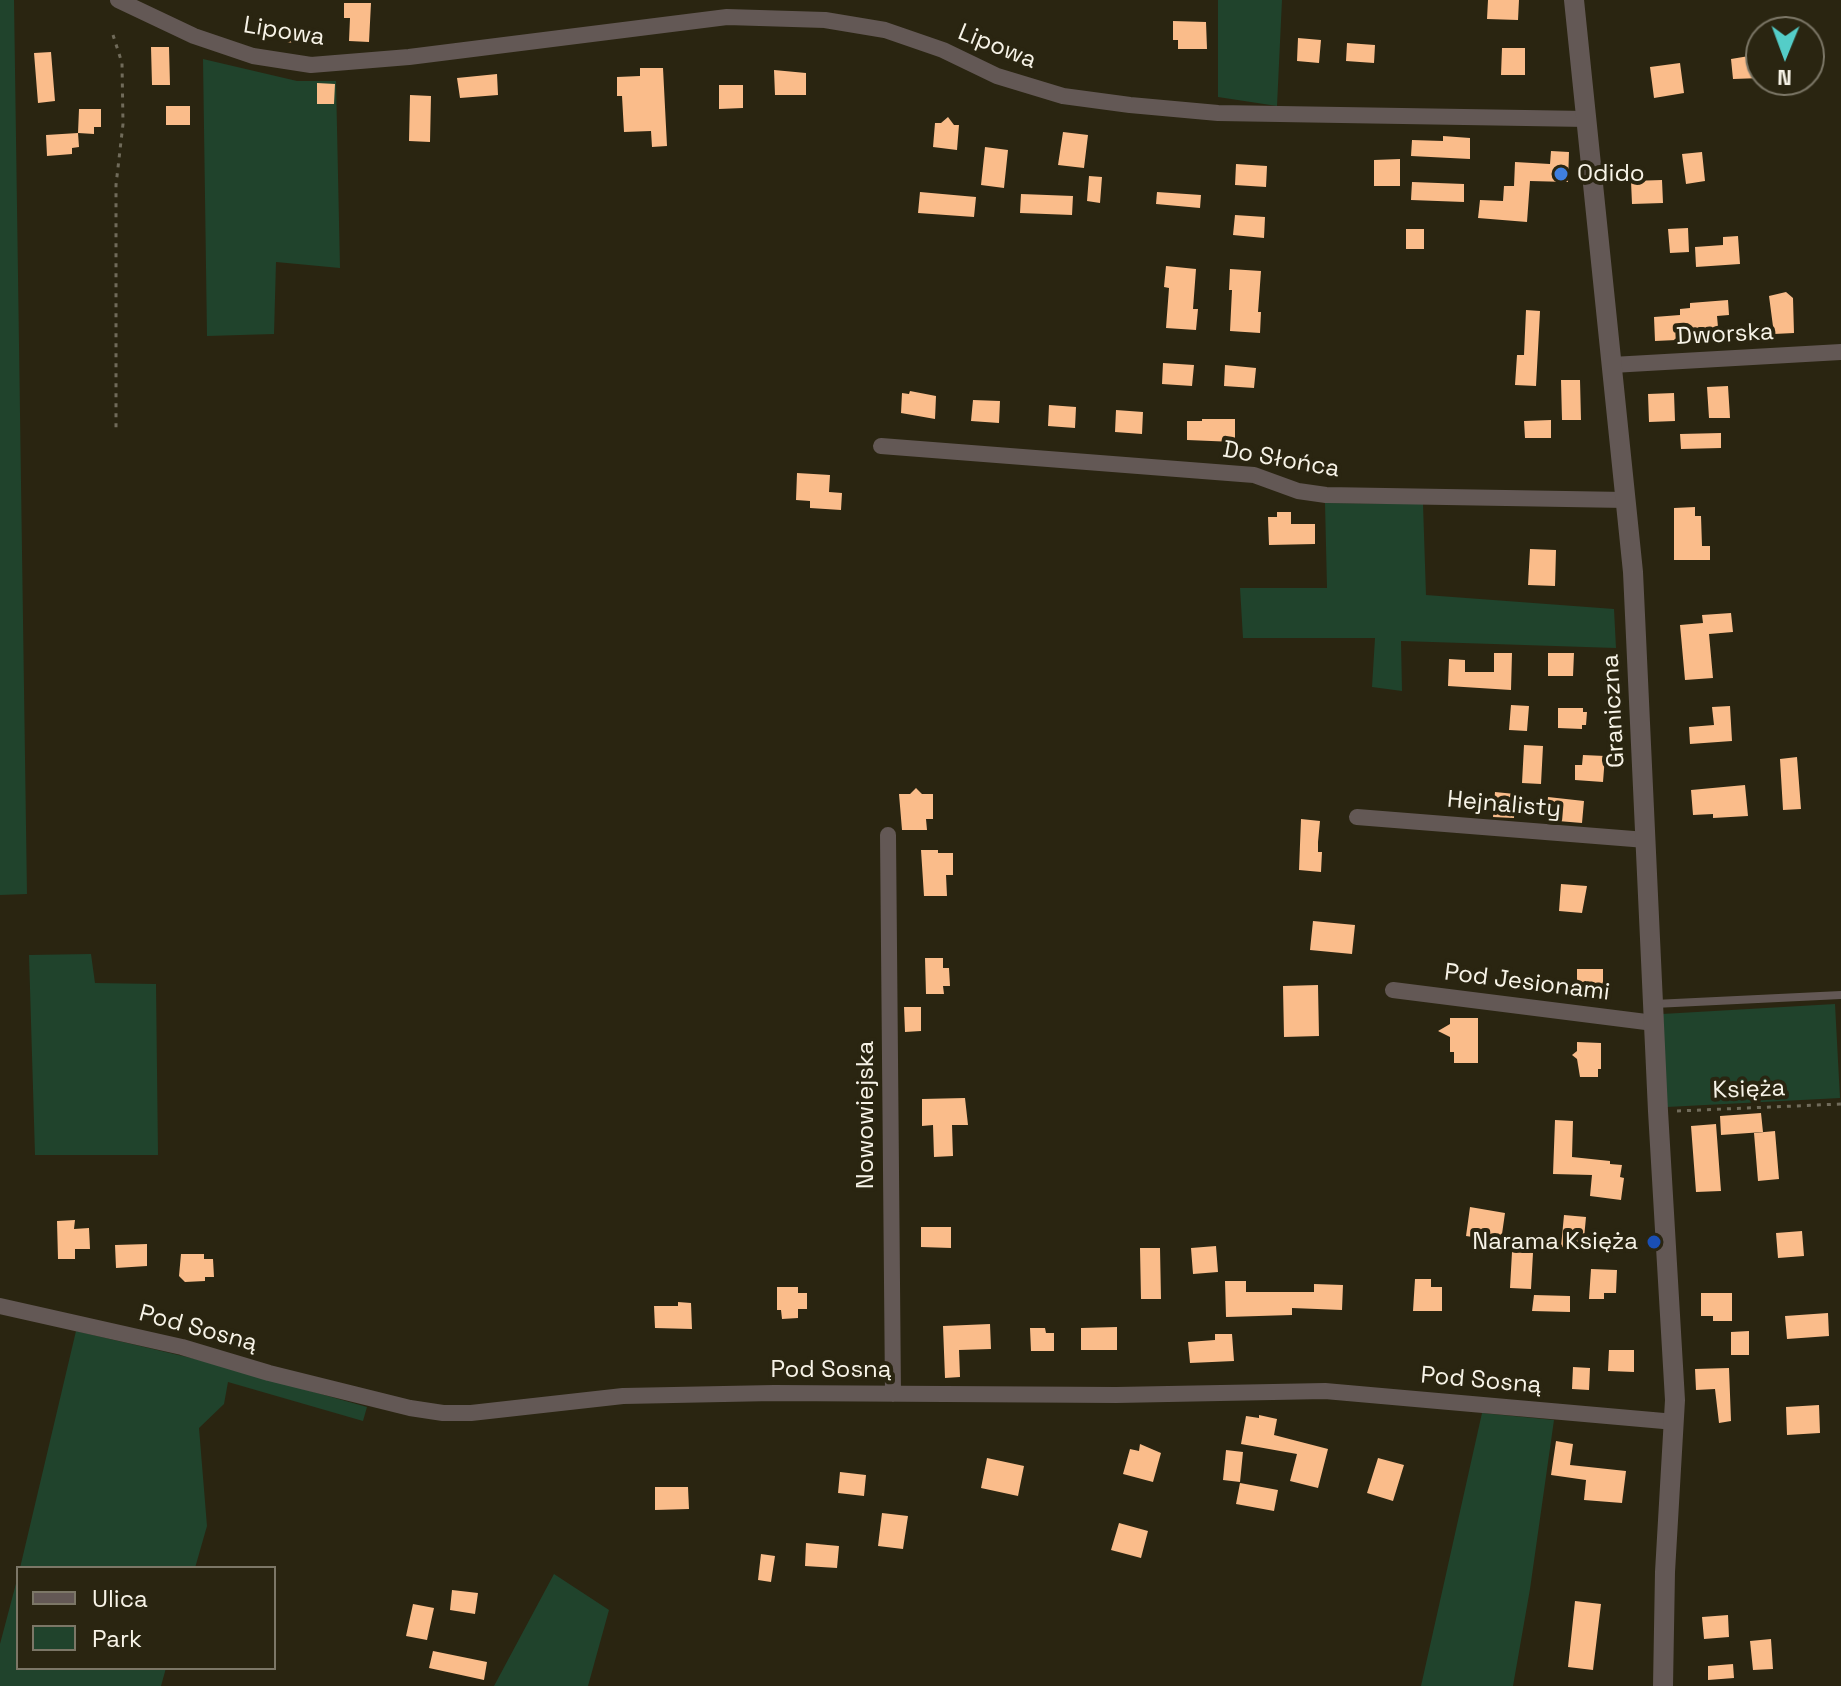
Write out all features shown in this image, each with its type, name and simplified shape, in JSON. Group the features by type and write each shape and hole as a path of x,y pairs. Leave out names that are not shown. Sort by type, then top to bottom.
{"street":[{"name":"Lipowa","path":"118,0 194,36 253,56 311,65 409,57 727,17 825,20 885,30 943,50 997,76 1063,96 1130,105 1218,113 1587,119"},
{"name":"Graniczna","path":"1574,0 1633,572 1675,1422 1665,1572 1663,1686"},
{"name":"Dworska","path":"1612,365 1841,352"},
{"name":"Do Słońca","path":"881,446 1254,475 1298,491 1326,495 1626,500"},
{"name":"Hejnalisty","path":"1357,817 1646,840"},
{"name":"Nowowiejska","path":"888,835 893,1394"},
{"name":"Pod Jesionami","path":"1393,990 1654,1014"},
{"name":"Pod Sosną","path":"0,1306 182,1347 269,1373 410,1408 443,1413 471,1413 623,1396 1116,1395 1325,1391 1675,1422"}],"lane":[{"path":"1654,1014 1841,995"}],"path":[{"path":"113,35 122,63 123,124 116,185 116,429"},
{"name":"Księża","path":"1658,1111 1841,1104"}],"green space":[{"path":"0,0 14,0 27,894 0,895"},
{"path":"1218,0 1282,0 1277,106 1218,97"},
{"path":"203,59 297,81 336,81 340,268 276,262 274,334 207,336"},
{"path":"1325,503 1423,504 1426,595 1614,609 1616,648 1401,641 1402,691 1372,687 1375,638 1243,638 1240,588 1327,588"},
{"path":"91,954 95,983 156,984 158,1155 35,1155 29,955"},
{"path":"1835,1004 1840,1098 1667,1107 1662,1014"},
{"path":"76,1331 204,1361 367,1407 363,1421 228,1382 224,1404 199,1428 207,1526 196,1566 20,1566"},
{"path":"1482,1413 1554,1420 1513,1686 1421,1686"},
{"path":"554,1574 609,1610 588,1686 494,1686"},
{"path":"16,1584 16,1670 165,1670 161,1686 0,1686 0,1644"}],"building":[{"path":"1488,0 1519,0 1518,20 1487,19"},
{"path":"344,3 371,3 369,42 349,41 350,18 344,18"},
{"path":"1173,21 1206,22 1207,49 1178,49 1178,40 1173,40"},
{"path":"287,27 321,31 319,46 286,42"},
{"path":"1298,38 1321,40 1319,63 1297,61"},
{"path":"1347,43 1375,45 1374,63 1346,61"},
{"path":"151,47 169,47 170,85 152,85"},
{"path":"1502,48 1525,48 1525,75 1501,75"},
{"path":"51,52 55,101 38,103 34,53"},
{"path":"1745,57 1745,79 1733,79 1731,59"},
{"path":"1680,63 1684,93 1654,98 1650,67"},
{"path":"640,68 663,68 667,146 652,147 651,131 624,132 622,96 617,96 617,77 640,76"},
{"path":"774,70 806,73 806,95 775,95"},
{"path":"497,74 498,95 460,98 457,78"},
{"path":"317,83 335,84 334,104 317,104"},
{"path":"719,85 743,85 743,108 719,109"},
{"path":"410,95 431,96 430,142 409,141"},
{"path":"166,106 190,106 190,125 166,125"},
{"path":"79,109 101,109 101,127 94,127 94,134 78,133"},
{"path":"948,117 954,125 959,125 957,150 933,147 935,123 941,123"},
{"path":"1063,132 1088,135 1084,168 1058,165"},
{"path":"78,133 79,147 72,148 72,154 47,156 46,135"},
{"path":"1443,136 1470,138 1470,159 1411,156 1412,140 1443,141"},
{"path":"985,147 1008,150 1004,188 981,185"},
{"path":"1551,151 1569,152 1568,182 1530,181 1527,222 1478,218 1480,200 1503,201 1504,186 1514,186 1515,162 1550,164"},
{"path":"1702,152 1705,181 1686,184 1682,154"},
{"path":"1400,159 1400,186 1374,186 1374,160"},
{"path":"1236,164 1267,166 1266,187 1235,185"},
{"path":"1089,176 1102,177 1100,203 1087,201"},
{"path":"1662,180 1663,203 1632,204 1631,181"},
{"path":"1412,182 1464,184 1464,202 1411,200"},
{"path":"920,192 976,197 974,217 918,213"},
{"path":"1157,192 1201,195 1200,208 1156,204"},
{"path":"1021,194 1073,196 1072,215 1020,213"},
{"path":"1235,215 1265,217 1264,238 1233,235"},
{"path":"1688,228 1689,252 1670,253 1668,229"},
{"path":"1406,229 1424,229 1424,249 1406,249"},
{"path":"1738,236 1740,264 1696,267 1695,247 1723,245 1723,237"},
{"path":"1166,266 1196,269 1193,309 1198,309 1196,330 1166,328 1169,288 1164,287"},
{"path":"1230,269 1261,271 1260,333 1230,331"},
{"path":"1786,292 1793,298 1794,333 1774,334 1769,296"},
{"path":"1728,300 1729,315 1717,316 1719,338 1655,341 1654,317 1680,315 1680,309 1690,308 1690,303"},
{"path":"1526,310 1540,311 1536,386 1515,385 1517,355 1524,355"},
{"path":"1163,363 1194,365 1192,386 1162,384"},
{"path":"1225,365 1256,368 1254,388 1224,386"},
{"path":"1561,380 1580,380 1581,420 1562,420"},
{"path":"1728,386 1730,418 1709,418 1707,387"},
{"path":"910,391 936,396 935,419 901,413 902,393 909,394"},
{"path":"1674,393 1675,421 1649,422 1648,394"},
{"path":"973,400 1000,401 999,423 971,421"},
{"path":"1049,405 1076,407 1075,428 1048,426"},
{"path":"1116,410 1143,412 1142,434 1115,432"},
{"path":"1235,419 1235,442 1187,440 1187,421"},
{"path":"1551,420 1551,438 1525,438 1524,421"},
{"path":"1721,433 1721,448 1681,449 1680,434"},
{"path":"797,473 830,475 829,492 842,493 841,510 810,508 810,501 796,500"},
{"path":"1695,507 1695,516 1701,516 1702,546 1710,546 1710,560 1674,560 1674,508"},
{"path":"1277,512 1291,512 1291,524 1315,524 1315,544 1269,545 1268,517 1277,517"},
{"path":"1530,549 1556,550 1555,586 1528,585"},
{"path":"1731,613 1733,632 1709,634 1713,678 1685,680 1680,625 1703,623 1702,615"},
{"path":"1494,653 1512,653 1511,690 1448,686 1449,659 1465,660 1465,672 1494,672"},
{"path":"1548,653 1574,653 1573,676 1548,676"},
{"path":"1511,705 1529,706 1527,731 1509,730"},
{"path":"1730,706 1732,741 1690,744 1689,727 1714,725 1712,707"},
{"path":"1558,708 1583,708 1583,712 1587,712 1586,725 1582,725 1582,729 1558,728"},
{"path":"1524,745 1543,746 1541,784 1522,783"},
{"path":"1583,755 1605,756 1603,782 1575,780 1575,765 1582,765"},
{"path":"1797,757 1801,809 1783,810 1780,759"},
{"path":"1745,785 1748,816 1713,818 1713,814 1693,815 1691,790"},
{"path":"916,788 922,794 933,794 933,819 926,819 927,830 902,830 899,794 910,794"},
{"path":"1495,792 1515,794 1514,818 1493,817"},
{"path":"1548,797 1584,801 1582,823 1546,820"},
{"path":"1301,819 1320,821 1318,852 1322,852 1321,872 1299,870"},
{"path":"921,850 953,853 953,875 946,875 947,896 924,896"},
{"path":"1561,884 1587,886 1582,913 1559,911"},
{"path":"1313,921 1355,925 1352,954 1310,950"},
{"path":"925,958 943,958 943,968 949,968 950,986 943,986 944,994 926,994"},
{"path":"1577,969 1603,969 1603,995 1577,995"},
{"path":"1318,985 1319,1036 1284,1037 1283,986"},
{"path":"904,1007 921,1007 921,1031 905,1032"},
{"path":"1450,1018 1478,1018 1478,1063 1454,1063 1450,1037 1438,1031 1450,1024"},
{"path":"1577,1042 1601,1043 1598,1077 1580,1077 1577,1059 1572,1055 1577,1051"},
{"path":"965,1098 968,1125 952,1125 953,1156 934,1157 933,1125 922,1126 922,1099"},
{"path":"1761,1113 1763,1132 1721,1135 1720,1116"},
{"path":"1555,1120 1573,1121 1572,1157 1622,1165 1621,1200 1590,1196 1592,1175 1553,1174"},
{"path":"1716,1124 1721,1191 1696,1192 1691,1126"},
{"path":"1775,1131 1779,1179 1758,1181 1754,1133"},
{"path":"1470,1207 1505,1213 1501,1241 1466,1236"},
{"path":"1564,1215 1586,1217 1583,1249 1561,1247"},
{"path":"75,1220 74,1229 89,1228 90,1249 75,1249 75,1259 58,1259 57,1221"},
{"path":"921,1227 951,1227 951,1248 921,1247"},
{"path":"1802,1231 1804,1256 1778,1258 1776,1233"},
{"path":"147,1244 147,1266 116,1268 115,1245"},
{"path":"1216,1246 1218,1272 1193,1274 1191,1248"},
{"path":"1140,1248 1160,1248 1161,1299 1141,1299"},
{"path":"1512,1252 1533,1253 1531,1289 1510,1288"},
{"path":"181,1254 204,1254 204,1259 213,1259 214,1277 205,1277 205,1281 185,1282 179,1276"},
{"path":"1591,1269 1617,1270 1616,1293 1604,1293 1604,1299 1589,1299"},
{"path":"1415,1279 1431,1279 1431,1287 1442,1287 1442,1311 1413,1311"},
{"path":"1225,1281 1246,1281 1246,1292 1314,1292 1314,1284 1343,1285 1342,1310 1292,1308 1292,1315 1226,1317"},
{"path":"777,1287 798,1287 798,1293 807,1293 807,1309 798,1309 798,1318 782,1319 781,1310 777,1310"},
{"path":"1701,1293 1732,1293 1732,1321 1713,1321 1713,1316 1701,1316"},
{"path":"1534,1295 1570,1296 1570,1312 1532,1311"},
{"path":"678,1302 691,1303 692,1329 655,1328 654,1306 678,1306"},
{"path":"1828,1313 1829,1336 1787,1339 1785,1316"},
{"path":"990,1324 991,1349 959,1350 960,1377 945,1378 943,1326"},
{"path":"1117,1327 1117,1350 1081,1350 1081,1328"},
{"path":"1030,1328 1045,1328 1046,1333 1054,1333 1054,1351 1031,1351"},
{"path":"1749,1331 1749,1355 1731,1355 1731,1332"},
{"path":"1215,1334 1232,1334 1234,1361 1190,1363 1188,1342 1215,1340"},
{"path":"1609,1350 1634,1350 1634,1372 1608,1371"},
{"path":"1573,1367 1590,1368 1589,1390 1572,1389"},
{"path":"1729,1368 1731,1421 1719,1423 1715,1389 1696,1390 1695,1369"},
{"path":"1819,1405 1820,1433 1787,1435 1786,1407"},
{"path":"1259,1415 1277,1419 1274,1435 1328,1449 1318,1488 1290,1481 1297,1454 1241,1444 1246,1416 1259,1418"},
{"path":"1556,1441 1573,1444 1570,1465 1626,1471 1622,1503 1584,1500 1586,1480 1551,1475"},
{"path":"1140,1444 1161,1453 1153,1482 1123,1474 1130,1449 1139,1451"},
{"path":"1226,1450 1243,1452 1240,1482 1223,1480"},
{"path":"987,1458 1024,1466 1018,1496 981,1488"},
{"path":"1378,1458 1404,1465 1393,1501 1367,1493"},
{"path":"840,1472 866,1475 864,1496 838,1493"},
{"path":"1240,1483 1278,1490 1274,1511 1236,1504"},
{"path":"655,1487 688,1487 689,1509 655,1510"},
{"path":"882,1513 908,1516 903,1549 878,1546"},
{"path":"1119,1523 1148,1531 1141,1558 1111,1550"},
{"path":"806,1543 839,1546 837,1568 805,1566"},
{"path":"761,1554 775,1556 771,1582 758,1580"},
{"path":"452,1590 478,1593 475,1614 450,1610"},
{"path":"1575,1601 1601,1604 1593,1670 1568,1667"},
{"path":"413,1604 434,1608 427,1640 406,1636"},
{"path":"1728,1615 1729,1637 1704,1639 1702,1617"},
{"path":"1771,1639 1773,1669 1753,1670 1750,1641"},
{"path":"433,1651 487,1662 484,1680 429,1668"},
{"path":"1733,1664 1734,1678 1708,1680 1708,1666"}],"place":[{"name":"Odido","path":"1561,174"},
{"name":"Narama Księża","path":"1654,1242"}]}
